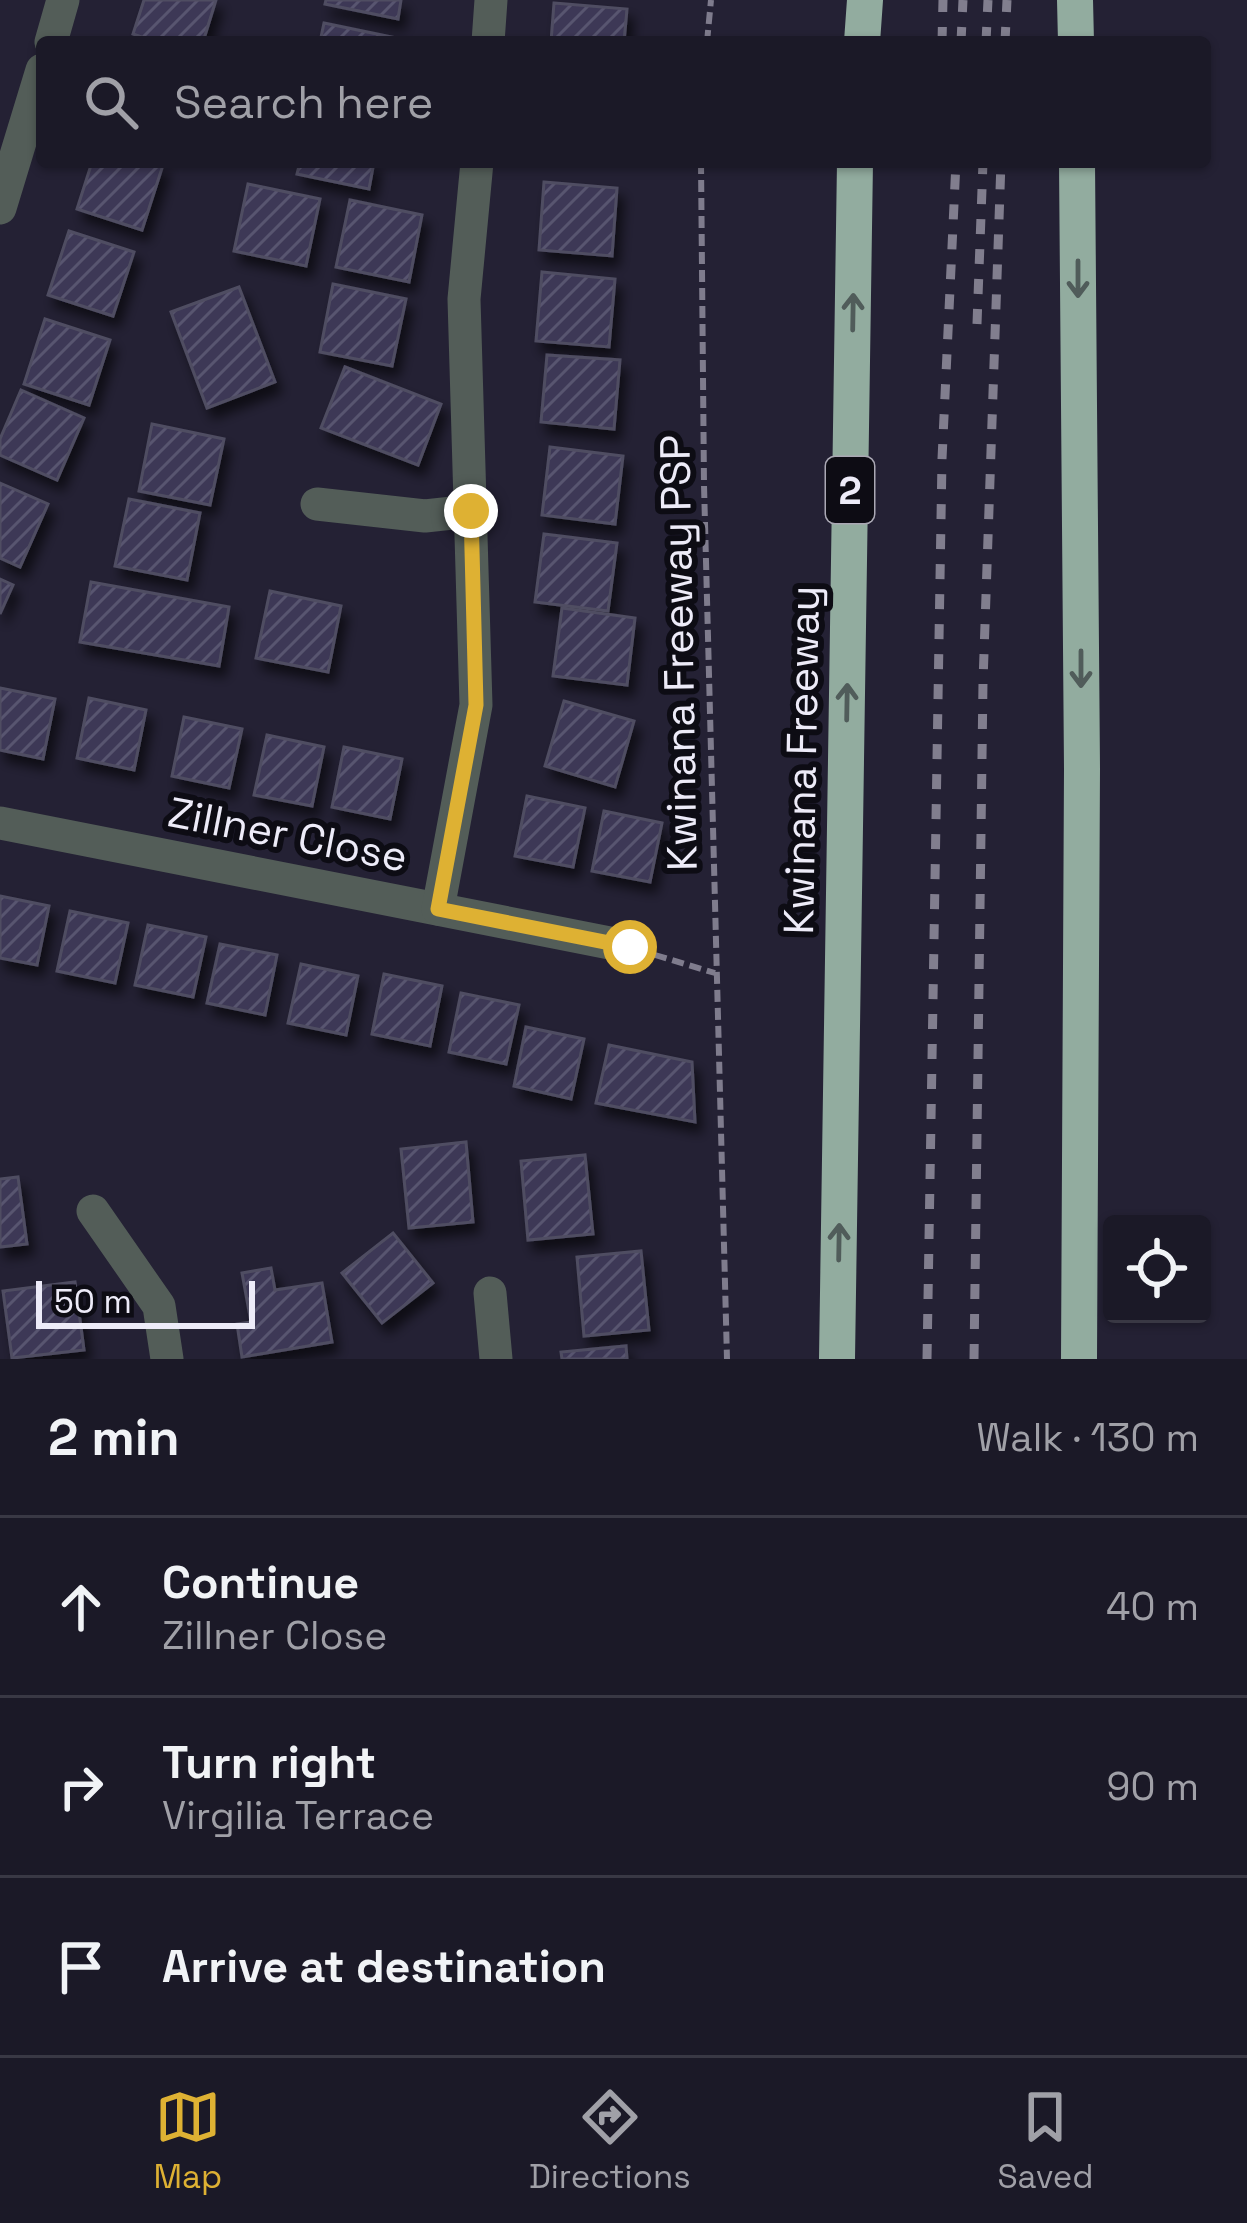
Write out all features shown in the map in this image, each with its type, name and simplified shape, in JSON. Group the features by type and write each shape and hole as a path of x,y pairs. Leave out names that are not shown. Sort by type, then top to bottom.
{"highway":[{"path":"862,36 865,0"},
{"path":"1075,0 1076,36"},
{"name":"Kwinana Freeway","path":"837,1359 855,168"},
{"path":"1077,168 1082,769 1079,1359"},
{"path":"1082,769 1100,1359"}],"street":[{"path":"53,36 64,0"},
{"path":"488,36 491,0"},
{"path":"0,208 36,90"},
{"path":"438,909 476,705 464,298 476,168"},
{"path":"317,504 424,516 471,511"},
{"name":"Zillner Close","path":"0,824 630,947"},
{"path":"93,1211 159,1306 166,1359"},
{"path":"490,1293 496,1359"}],"path":[{"path":"708,36 711,0"},
{"name":"Kwinana Freeway PSP","path":"701,168 715,973 727,1359"},
{"path":"630,947 715,973"}],"building":[{"path":"144,0 216,0 205,36 133,34"},
{"path":"326,0 401,0 398,19 325,4"},
{"path":"554,3 627,9 625,36 551,36"},
{"path":"324,23 386,36 321,36"},
{"path":"90,168 162,168 142,230 77,209"},
{"path":"298,168 373,168 369,189 297,174"},
{"path":"544,182 617,188 612,256 539,250"},
{"path":"248,184 320,199 306,266 234,251"},
{"path":"350,200 422,215 409,282 336,267"},
{"path":"69,231 134,252 113,316 48,295"},
{"path":"542,272 615,279 609,347 536,341"},
{"path":"333,284 406,299 392,366 320,352"},
{"path":"239,287 275,382 207,408 171,312"},
{"path":"45,319 110,340 89,405 24,384"},
{"path":"547,355 620,360 614,429 541,422"},
{"path":"345,367 441,404 418,465 321,428"},
{"path":"21,390 84,418 57,480 0,455 0,439"},
{"path":"152,424 224,439 210,505 139,491"},
{"path":"550,447 623,456 615,524 542,515"},
{"path":"0,483 48,504 20,567 0,558"},
{"path":"129,499 200,513 187,580 115,566"},
{"path":"544,534 617,543 608,611 535,602"},
{"path":"0,579 13,585 0,614"},
{"path":"91,582 229,607 219,666 80,642"},
{"path":"270,591 341,606 328,672 256,658"},
{"path":"562,608 635,618 627,685 553,676"},
{"path":"0,688 55,699 43,759 0,750"},
{"path":"89,698 146,710 134,770 77,758"},
{"path":"564,701 634,721 615,787 545,766"},
{"path":"184,717 242,729 229,788 172,776"},
{"path":"267,735 324,747 312,806 254,795"},
{"path":"344,747 402,759 390,819 332,807"},
{"path":"527,796 585,808 573,867 515,856"},
{"path":"604,811 662,823 650,882 592,871"},
{"path":"0,896 49,906 37,965 0,958"},
{"path":"70,911 128,923 115,983 57,971"},
{"path":"148,925 206,937 193,997 135,985"},
{"path":"220,944 277,955 265,1015 207,1003"},
{"path":"301,964 358,976 346,1035 288,1023"},
{"path":"384,974 442,986 430,1046 372,1034"},
{"path":"461,993 519,1005 506,1064 449,1052"},
{"path":"526,1027 584,1039 571,1099 514,1086"},
{"path":"609,1045 692,1062 695,1122 596,1103"},
{"path":"466,1142 473,1222 409,1228 401,1149"},
{"path":"585,1155 593,1234 528,1240 521,1161"},
{"path":"18,1177 27,1244 0,1247 0,1179"},
{"path":"393,1233 433,1283 382,1323 342,1273"},
{"path":"641,1251 649,1330 584,1336 577,1257"},
{"path":"271,1268 275,1290 322,1283 332,1342 242,1357 237,1324 251,1322 242,1273"},
{"path":"75,1282 84,1350 12,1358 3,1291"},
{"path":"626,1346 627,1359 562,1359 561,1352"}],"railway":[{"path":"942,36 943,0"},
{"path":"961,36 963,0"},
{"path":"986,36 988,0"},
{"path":"1005,36 1007,0"},
{"path":"927,1359 942,459 956,168"},
{"path":"977,324 983,168"},
{"path":"974,1359 983,682 1001,168"}],"route":[{"path":"471,511 476,705 438,909 630,947"}]}
